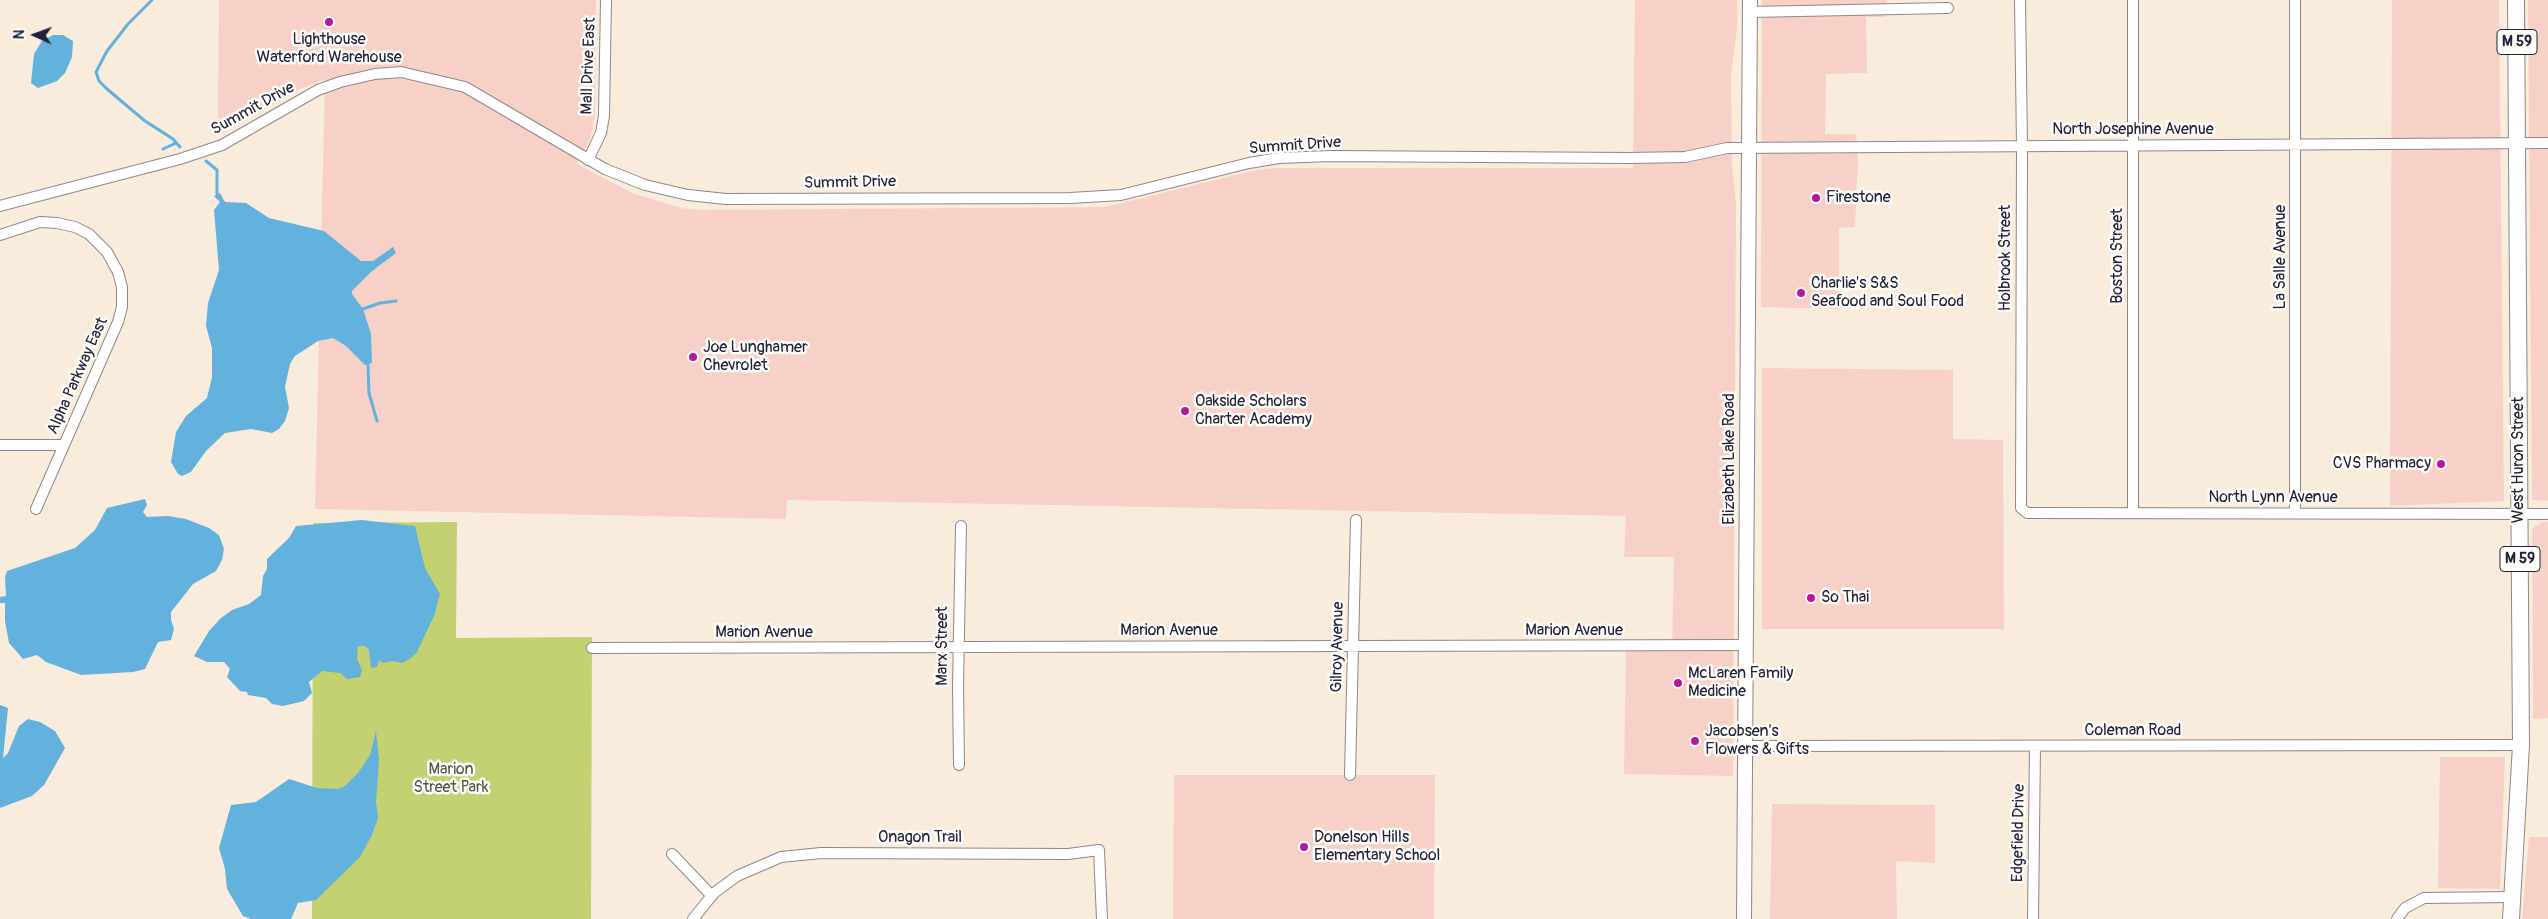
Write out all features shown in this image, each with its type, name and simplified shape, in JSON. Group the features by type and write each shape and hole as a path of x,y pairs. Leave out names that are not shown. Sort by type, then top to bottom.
{"highway":[{"name":"West Huron Street","path":"2511,919 2521,745 2516,0"}],"main road":[{"name":"Elizabeth Lake Road","path":"1744,919 1750,6"}],"street":[{"name":"Mall Drive East","path":"588,160 600,133 604,116 606,0"},
{"name":"Holbrook Street","path":"2020,0 2022,146 2019,491 2021,508 2027,512"},
{"name":"Boston Street","path":"2133,0 2133,512"},
{"name":"La Salle Avenue","path":"2295,513 2296,0"},
{"path":"1750,6 1948,8"},
{"name":"Summit Drive","path":"0,206 136,172 222,145 318,90 340,82 375,74 408,73 465,87 605,169 645,185 688,195 726,199 1070,198 1121,195 1249,163 1279,158 1685,157 1727,148 1750,149"},
{"name":"North Josephine Avenue","path":"1750,149 2548,143"},
{"name":"Alpha Parkway East","path":"0,235 40,222 58,223 75,227 102,246 112,258 120,277 123,296 120,317 36,509"},
{"path":"0,445 64,445"},
{"name":"North Lynn Avenue","path":"2027,512 2548,514"},
{"name":"Gilroy Avenue","path":"1350,775 1356,520"},
{"name":"Marx Street","path":"959,765 961,526"},
{"name":"Marion Avenue","path":"592,648 1746,645"},
{"name":"Coleman Road","path":"1746,746 2521,745"},
{"name":"Edgefield Drive","path":"2033,919 2035,746"},
{"name":"Onagon Trail","path":"694,919 712,896 737,876 781,857 831,853 1068,854 1099,850 1102,919"},
{"path":"672,854 712,896"},
{"path":"2397,919 2406,908 2424,898 2513,897"}],"shaded area":[{"path":"219,0 596,0 595,116 590,139 577,164 632,193 681,208 698,210 1105,207 1256,170 1275,168 1633,168 1635,0 1737,0 1737,29 1731,74 1732,165 1736,205 1733,776 1624,774 1626,650 1672,650 1674,557 1624,557 1626,516 787,500 786,519 315,509 325,79 296,91 222,134 218,114"},
{"path":"1762,0 1887,0 1886,17 1866,17 1867,73 1826,74 1825,134 1856,134 1858,159 1855,227 1839,228 1839,309 1761,307"},
{"path":"2392,0 2499,0 2504,501 2390,506"},
{"path":"2528,0 2548,0 2548,501 2532,500"},
{"path":"1762,368 1953,370 1953,439 2003,440 2004,629 1762,629"},
{"path":"2542,522 2548,522 2548,718 2533,719 2532,529"},
{"path":"2440,757 2505,757 2500,889 2438,888"},
{"name":"Donelson Hills Elementary School","path":"1174,775 1435,775 1434,919 1173,919"},
{"path":"1772,804 1935,805 1935,863 1896,861 1897,919 1770,919"},
{"path":"2529,837 2548,837 2548,919 2522,919"}],"green space":[{"name":"Marion Street Park","path":"457,522 456,638 592,637 591,919 312,919 313,523"}],"water":[{"path":"53,35 63,35 73,41 72,57 65,73 57,81 38,88 31,83 34,54 42,41"},
{"path":"220,193 225,202 246,203 269,218 324,231 361,261 373,261 393,247 396,253 372,271 352,291 352,294 363,309 371,334 372,363 365,365 346,346 333,338 318,341 295,356 290,364 285,387 289,408 285,421 279,429 272,433 251,429 225,433 206,451 191,472 182,476 178,474 171,462 176,432 186,416 207,398 212,377 212,348 206,326 208,303 219,270 214,210 220,202 214,196"},
{"path":"145,499 147,505 143,512 147,517 168,516 186,519 209,528 219,535 224,549 222,560 216,571 193,584 171,612 174,629 171,640 158,642 145,669 133,672 81,675 46,662 37,655 23,659 9,643 5,621 5,603 0,603 0,597 6,596 5,577 7,571 75,548 95,530 107,508"},
{"path":"362,520 415,526 425,568 440,594 434,616 417,652 411,658 402,663 392,661 383,663 379,660 377,667 371,668 369,650 365,646 358,646 357,659 362,670 360,677 347,679 340,673 322,671 309,682 312,693 304,701 283,706 272,704 266,698 248,695 247,692 240,691 227,677 230,669 224,662 207,662 194,656 209,631 221,618 232,610 249,604 261,595 263,576 267,569 267,559 289,538 296,526"},
{"path":"0,705 8,708 3,758 8,753 19,726 28,719 40,722 55,731 65,748 44,785 32,796 0,808"},
{"path":"376,731 379,760 376,802 378,818 372,835 360,857 316,900 298,903 291,919 251,919 243,916 227,889 225,869 219,848 231,805 256,802 289,779 317,788 338,789 345,786 358,773 370,755"}],"waterway":[{"path":"152,0 128,24 107,51 96,72 99,81 107,89 145,121 173,139 180,147"},
{"path":"163,149 176,143"},
{"path":"206,161 217,170 217,194"},
{"path":"363,309 380,303 396,301"},
{"path":"368,365 369,393 377,421"}],"place":[{"name":"Lighthouse Waterford Warehouse","path":"329,22"},
{"name":"Firestone","path":"1816,198"},
{"name":"Charlie's S&S Seafood and Soul Food","path":"1801,293"},
{"name":"Joe Lunghamer Chevrolet","path":"693,357"},
{"name":"Oakside Scholars Charter Academy","path":"1185,411"},
{"name":"CVS Pharmacy","path":"2441,464"},
{"name":"So Thai","path":"1811,598"},
{"name":"McLaren Family Medicine","path":"1678,683"},
{"name":"Jacobsen's Flowers & Gifts","path":"1695,741"},
{"name":"Donelson Hills Elementary School","path":"1304,847"}]}
